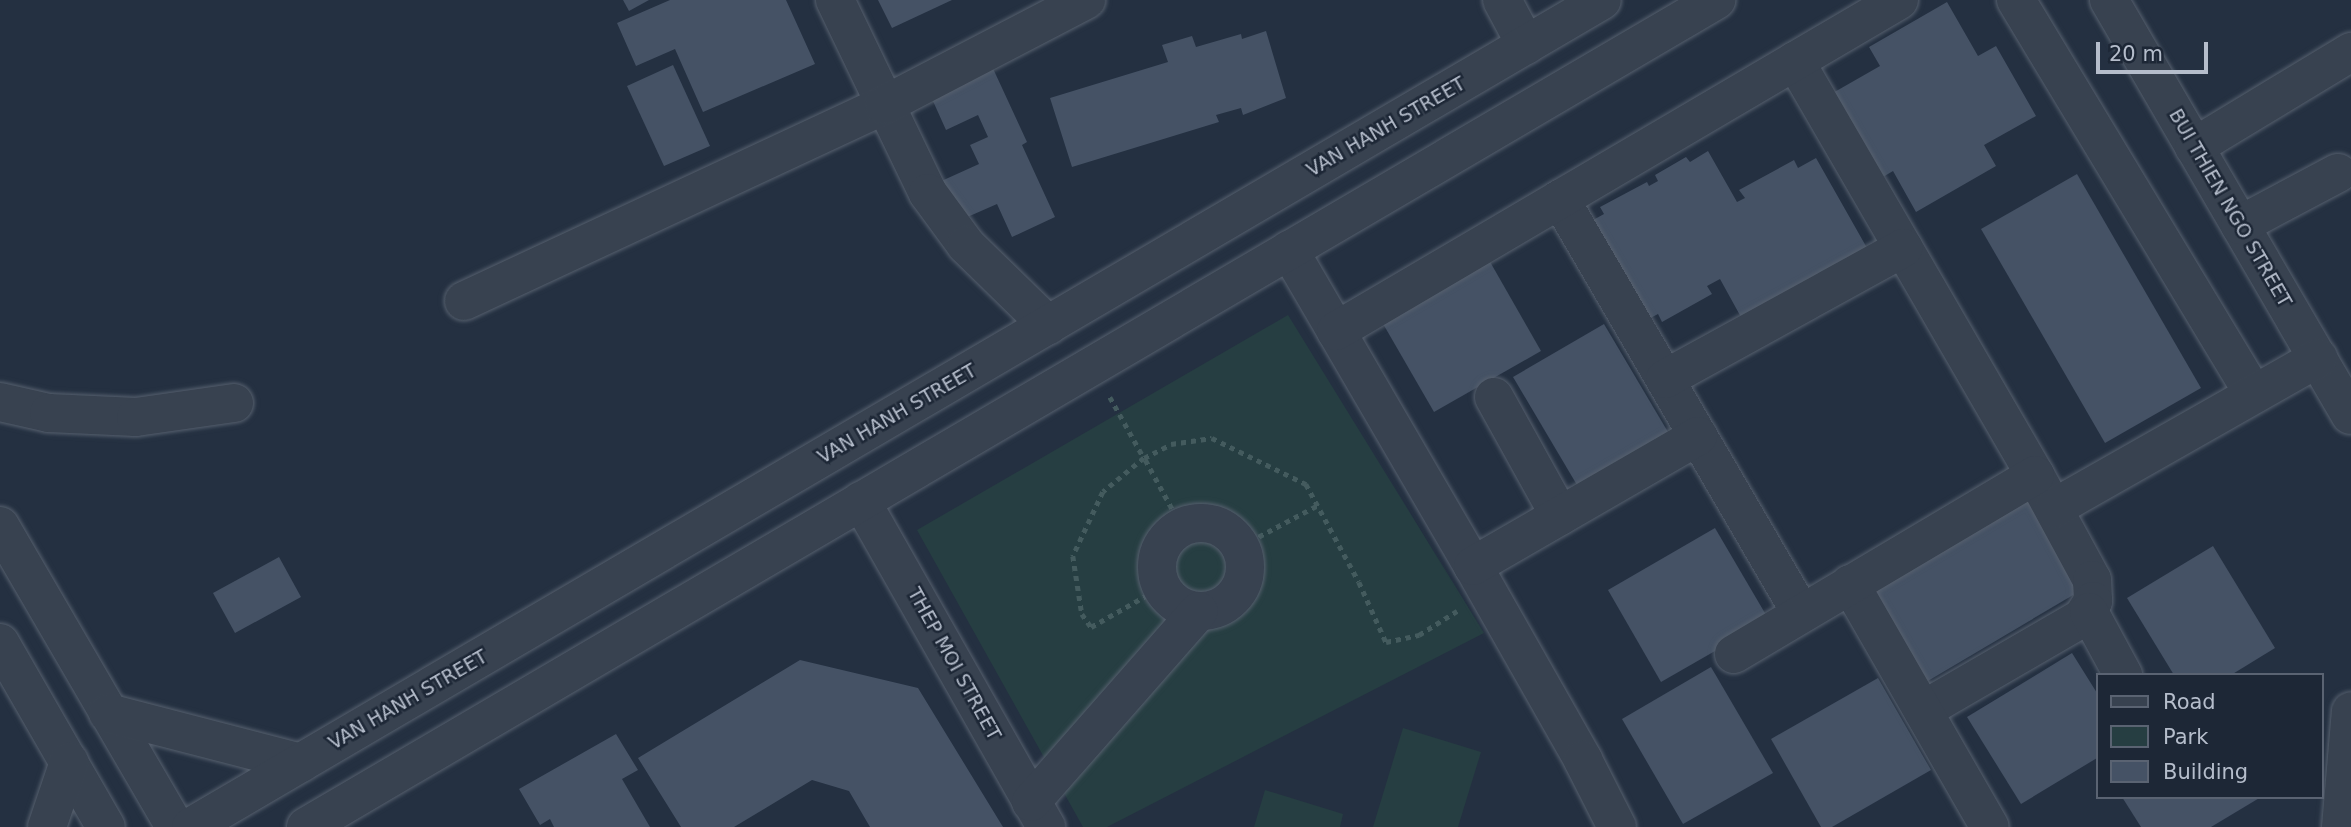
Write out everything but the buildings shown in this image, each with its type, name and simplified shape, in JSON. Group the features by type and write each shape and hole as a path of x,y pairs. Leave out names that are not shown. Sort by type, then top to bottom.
{"street":[{"path":"835,0 928,193 966,245 1048,325"},
{"path":"464,301 884,105 1086,0"},
{"path":"1503,0 1526,45"},
{"name":"VAN HANH STREET","path":"191,827 1602,0"},
{"path":"321,822 1716,0"},
{"path":"1336,331 1899,0"},
{"path":"2016,0 2254,394"},
{"name":"BUI THIEN NGO STREET","path":"2109,0 2351,415"},
{"path":"2194,146 2351,52"},
{"path":"1795,61 2054,508 2092,580 2093,601 2089,612 1923,710"},
{"path":"2240,225 2338,173"},
{"path":"1560,199 1801,613"},
{"path":"1665,379 1903,248"},
{"path":"1289,250 1480,578 1583,760 1617,827"},
{"path":"2054,508 2318,358"},
{"path":"1494,397 1560,516"},
{"path":"0,402 50,413 136,417 234,403"},
{"path":"1480,578 1560,516 1698,436"},
{"path":"1734,653 2035,475"},
{"name":"THEP MOI STREET","path":"862,501 1038,814"},
{"path":"1203,522 1226,529 1241,546 1246,569 1239,591 1222,606 1199,611 1177,604 1161,587 1156,564 1164,542 1181,526 1203,522"},
{"path":"0,526 175,827"},
{"path":"1850,584 1990,827"},
{"path":"1038,814 1199,611"},
{"path":"2089,612 2122,673"},
{"path":"0,643 106,827"},
{"path":"108,713 301,763"},
{"path":"2341,827 2350,721"},
{"path":"47,827 69,762"}],"path":[{"path":"1092,366 1181,526"},
{"path":"1161,587 1091,627 1082,614 1073,556 1104,492 1144,458 1171,444 1212,438 1306,484 1359,582 1386,642 1419,635 1480,578"},
{"path":"1241,546 1318,506"}],"green space":[{"path":"1288,315 1484,633 1107,827 1083,827 917,530"},
{"path":"1403,728 1481,752 1458,827 1373,827"},
{"path":"1265,790 1343,814 1340,827 1254,827"}]}
